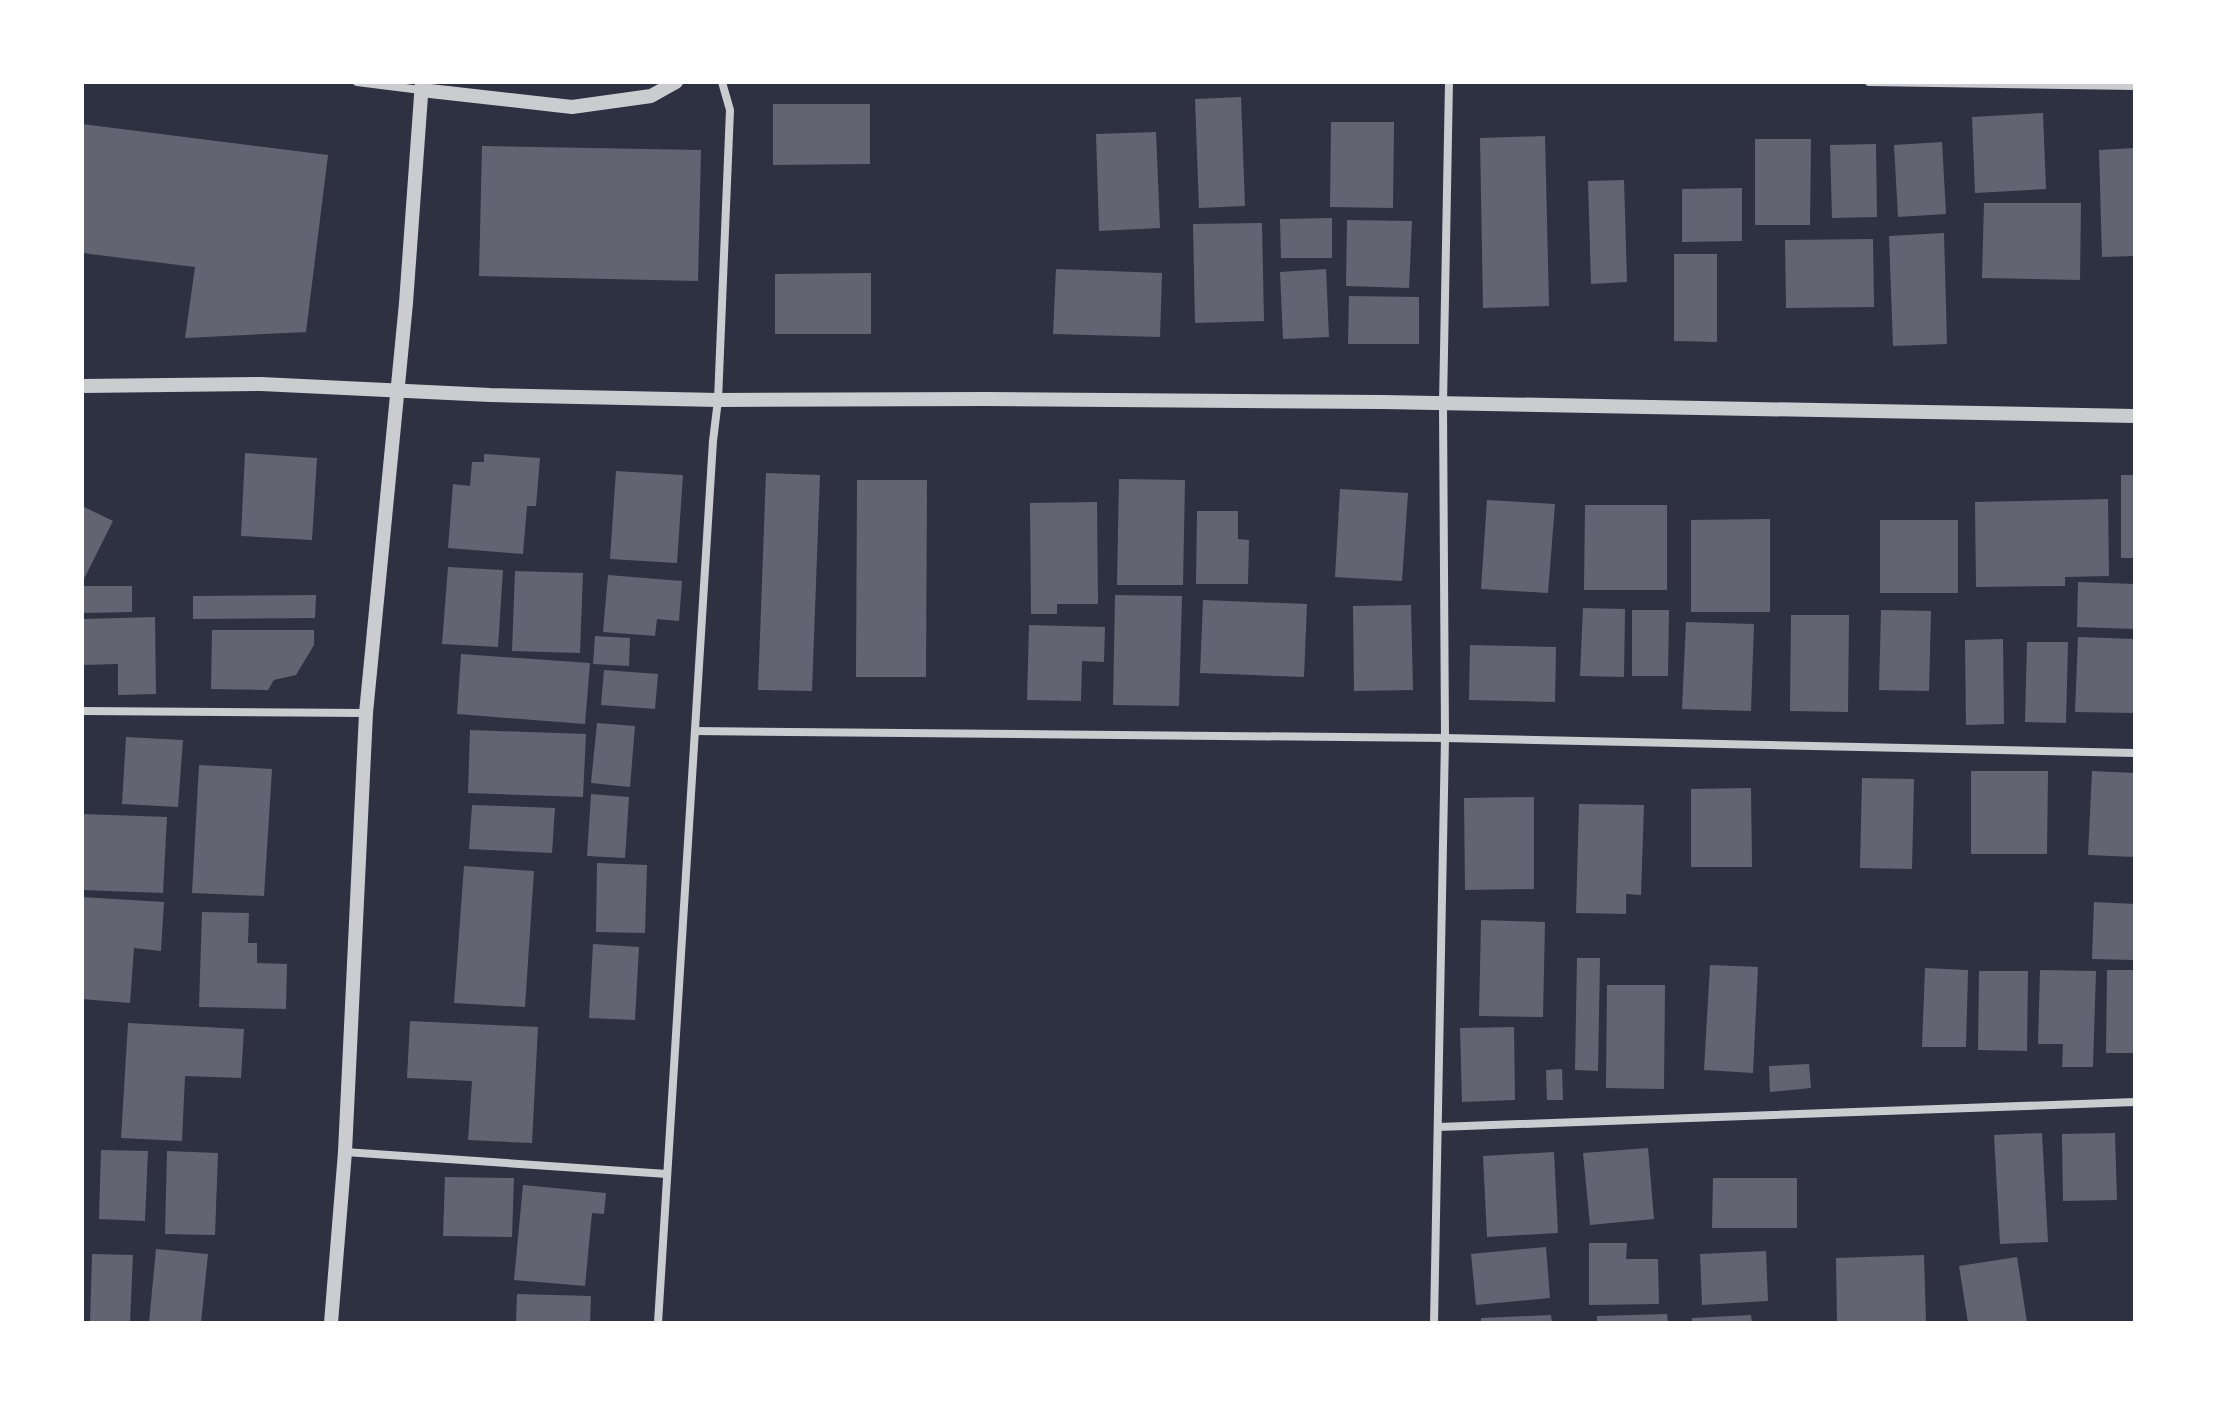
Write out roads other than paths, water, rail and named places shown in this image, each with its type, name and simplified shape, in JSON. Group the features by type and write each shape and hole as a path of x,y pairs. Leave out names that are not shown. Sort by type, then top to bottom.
{"street":[{"path":"357,82 422,86 572,107 651,96 676,82"},
{"path":"658,1323 718,400 730,110 722,82"},
{"path":"1434,1323 1445,738 1443,405 1449,82"},
{"path":"1869,82 2135,86"},
{"path":"331,1323 345,1152 366,713 398,389 422,86"},
{"path":"82,386 261,384 490,395 718,400 1001,399 2135,416"},
{"path":"82,711 366,713"},
{"path":"695,731 1445,738 2135,753"},
{"path":"1438,1127 2135,1102"},
{"path":"345,1152 667,1174"}]}
